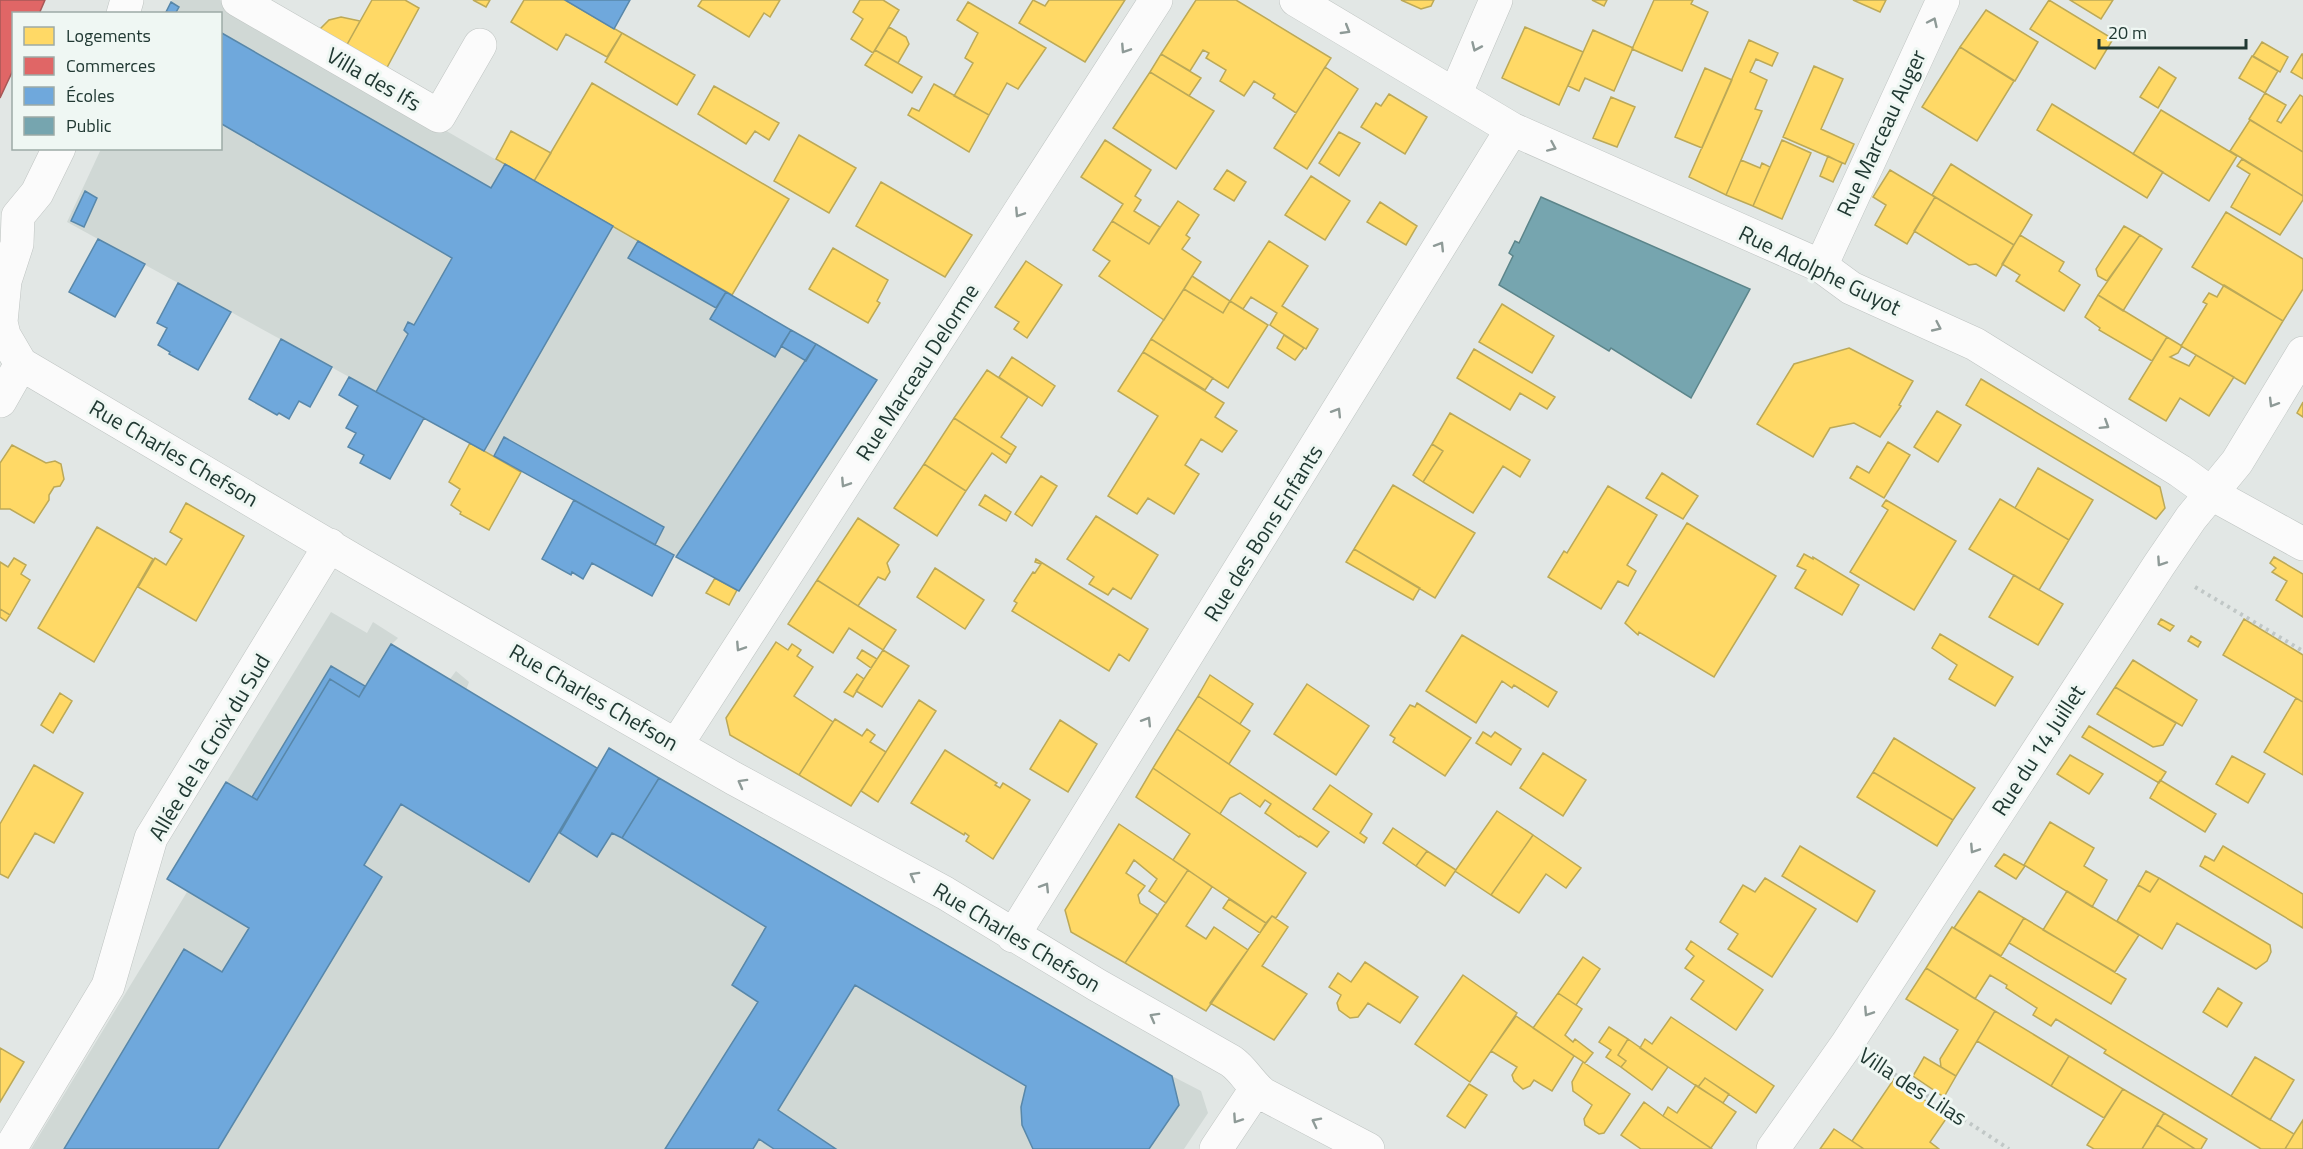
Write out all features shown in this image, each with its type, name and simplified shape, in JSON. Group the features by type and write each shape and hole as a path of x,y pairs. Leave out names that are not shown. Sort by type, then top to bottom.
{"street":[{"name":"Villa des Ifs","path":"238,0 439,116 480,45"},
{"name":"Rue Marceau Delorme","path":"677,744 1156,0"},
{"name":"Rue Adolphe Guyot","path":"1296,0 1512,129 1821,266 1851,288 1975,344 2180,471 2212,494 2303,544"},
{"path":"1455,95 1496,0"},
{"name":"Rue Marceau Auger","path":"1821,266 1943,0"},
{"name":"Rue des Bons Enfants","path":"1013,936 1512,129"},
{"name":"Rue Charles Chefson","path":"58,150 36,193 9,220 17,244 5,281 1,322 2,333 21,364 734,778 945,893 1013,936 1231,1061 1244,1072 1256,1089 1270,1098 1368,1149"},
{"name":"Rue du 14 Juillet","path":"1773,1149 1847,1044 2159,565 2191,518 2237,462 2303,353"},
{"path":"0,401 21,364"},
{"name":"Allée de la Croix du Sud","path":"10,1149 108,986 151,838 330,545"},
{"path":"1216,1149 1256,1089"}],"path":[{"path":"2159,565 2303,651"},
{"name":"Villa des Lilas","path":"1847,1044 2009,1149"}],"shaded area":[{"path":"172,0 220,0 877,380 739,591 67,222 101,150 222,150 222,12 166,12"},
{"path":"331,612 367,633 373,622 398,638 391,645 450,679 456,671 469,682 466,690 597,768 609,748 1201,1091 1208,1113 1184,1149 31,1149 187,892 167,879"}],"building: Logements":[{"path":"372,0 405,0 419,8 384,73 344,50"},
{"path":"473,0 490,0 486,7"},
{"path":"524,0 565,0 622,33 607,57 566,34 557,50 511,22"},
{"path":"702,0 780,0 770,17 764,13 749,37 698,6"},
{"path":"860,0 883,0 899,10 873,53 851,39 863,19 853,12"},
{"path":"1033,0 1045,6 1049,0 1125,0 1085,62 1019,23"},
{"path":"1196,0 1236,0 1331,58 1296,113 1273,98 1275,94 1254,81 1244,96 1220,81 1226,70 1206,58 1209,53 1203,50 1190,71 1161,54"},
{"path":"1401,0 1434,0 1431,6 1421,9"},
{"path":"1592,0 1607,0 1604,6"},
{"path":"1654,0 1693,0 1691,4 1708,12 1682,71 1632,49"},
{"path":"1853,0 1886,0 1880,12"},
{"path":"2049,0 2113,39 2095,69 2030,29"},
{"path":"2070,0 2113,0 2101,19"},
{"path":"968,2 1046,48 1018,89 1007,83 989,115 954,96 973,63 965,58 978,33 957,20"},
{"path":"1986,10 2038,42 2015,81 1960,47"},
{"path":"341,17 360,21 344,50 316,33 329,20"},
{"path":"889,27 906,37 909,44 898,63 875,50"},
{"path":"1525,27 1583,52 1559,105 1502,78"},
{"path":"1593,30 1633,48 1614,91 1585,78 1579,91 1568,86"},
{"path":"622,33 695,75 677,105 605,62"},
{"path":"1749,40 1778,53 1772,66 1756,59 1750,72 1767,80 1755,109 1762,111 1726,195 1689,177"},
{"path":"2262,42 2288,57 2280,72 2253,56"},
{"path":"1960,47 2014,81 1977,141 1922,107"},
{"path":"875,50 922,77 912,93 865,65"},
{"path":"1161,54 1201,78 1189,96 1150,72"},
{"path":"2303,54 2303,79 2291,72"},
{"path":"2252,56 2278,71 2265,93 2239,78"},
{"path":"1814,66 1843,79 1821,129 1854,144 1845,164 1783,137"},
{"path":"1325,67 1358,89 1307,169 1274,148"},
{"path":"2159,67 2176,78 2158,108 2140,97"},
{"path":"1705,68 1732,80 1702,148 1675,137"},
{"path":"1150,72 1214,111 1176,169 1113,128"},
{"path":"592,83 789,199 732,295 534,181"},
{"path":"934,84 989,115 969,152 908,115 912,108 919,111"},
{"path":"714,86 779,123 769,140 755,131 746,144 698,114"},
{"path":"2265,93 2286,105 2277,121 2281,123 2300,95 2303,97 2303,152 2249,119"},
{"path":"1389,94 1427,117 1405,154 1361,127 1376,103 1381,106"},
{"path":"1611,97 1635,107 1617,147 1593,138"},
{"path":"2052,104 2163,172 2147,198 2037,130"},
{"path":"2161,110 2237,156 2209,201 2133,154"},
{"path":"2250,120 2303,152 2303,196 2230,151"},
{"path":"511,131 551,153 534,181 496,159"},
{"path":"1339,132 1360,143 1339,176 1319,163"},
{"path":"799,135 856,168 829,213 774,181"},
{"path":"1105,140 1151,170 1135,196 1141,200 1134,211 1160,227 1149,244 1112,221 1123,204 1081,177"},
{"path":"1782,140 1811,153 1782,219 1753,206"},
{"path":"1828,156 1842,163 1833,182 1820,176"},
{"path":"2242,159 2303,196 2303,200 2280,235 2231,207 2250,174 2237,166"},
{"path":"1741,160 1760,168 1762,163 1770,167 1753,206 1726,195"},
{"path":"1951,164 2032,215 2014,245 1932,195"},
{"path":"1227,170 1246,182 1234,201 1214,189"},
{"path":"1890,170 1935,197 1907,244 1875,225 1886,205 1873,197"},
{"path":"1311,176 1350,201 1325,240 1285,215"},
{"path":"881,182 972,235 945,277 856,226"},
{"path":"1935,197 2014,245 1996,276 1976,264 1969,265 1914,231"},
{"path":"1178,201 1199,215 1186,235 1190,238 1182,249 1201,262 1164,320 1099,276 1110,261 1093,250 1112,221 1149,244"},
{"path":"1380,202 1417,226 1406,245 1367,222"},
{"path":"2226,212 2303,259 2303,289 2283,321 2192,267"},
{"path":"2124,226 2140,235 2107,281 2098,276 2096,269"},
{"path":"2020,235 2064,262 2059,271 2080,285 2064,311 2016,281 2020,275 2002,264"},
{"path":"2140,235 2162,249 2123,311 2098,295"},
{"path":"1269,241 1308,266 1282,306 1318,329 1306,349 1270,325 1277,313 1251,297 1243,309 1230,301"},
{"path":"833,248 888,280 877,301 880,303 868,323 809,289"},
{"path":"1026,261 1062,285 1027,338 1014,329 1019,322 995,307"},
{"path":"1192,276 1230,301 1223,313 1184,289"},
{"path":"2224,285 2283,321 2245,384 2181,346 2207,304 2203,302 2209,293 2217,297"},
{"path":"1184,289 1223,313 1230,301 1268,325 1228,388 1151,339"},
{"path":"2098,295 2167,337 2152,361 2099,330 2100,328 2085,317"},
{"path":"1502,304 1554,336 1532,373 1479,342"},
{"path":"1284,335 1304,348 1295,360 1277,348"},
{"path":"2167,337 2182,346 2178,353 2170,357 2189,366 2196,355 2234,377 2209,416 2180,398 2166,421 2129,399"},
{"path":"1151,339 1213,378 1205,390 1143,352"},
{"path":"1849,348 1913,381 1899,405 1901,406 1880,437 1854,423 1830,428 1813,457 1757,424 1794,364"},
{"path":"1474,349 1555,397 1547,409 1520,393 1510,410 1457,378"},
{"path":"1143,352 1224,403 1215,417 1237,431 1222,452 1201,439 1185,465 1199,474 1174,514 1148,498 1137,514 1108,496 1158,416 1118,391"},
{"path":"1012,357 1055,386 1042,406 999,377"},
{"path":"987,370 1028,397 1001,437 1016,447 1011,455 954,418"},
{"path":"1981,379 2160,487 2165,508 2156,519 1966,405"},
{"path":"2303,402 2303,417 2297,413"},
{"path":"1937,411 1961,425 1938,462 1914,447"},
{"path":"1450,413 1530,460 1520,477 1503,466 1473,513 1423,482 1443,451 1432,444"},
{"path":"954,418 1011,455 1006,463 992,453 966,491 924,464"},
{"path":"1888,442 1910,455 1884,498 1850,478 1857,466 1869,473"},
{"path":"470,443 521,472 489,530 460,514 461,512 451,505 460,489 449,482"},
{"path":"1432,444 1443,451 1423,482 1413,475"},
{"path":"12,445 46,463 55,461 61,464 64,479 60,486 54,487 49,500 34,523 10,509 0,509 0,463"},
{"path":"924,464 966,491 937,536 894,508"},
{"path":"2038,468 2093,500 2069,540 2015,508"},
{"path":"1662,473 1698,496 1683,519 1646,498"},
{"path":"1041,476 1057,486 1032,526 1015,514"},
{"path":"1393,485 1475,533 1435,598 1354,549"},
{"path":"1608,486 1657,515 1627,565 1636,571 1628,586 1618,581 1601,609 1548,577 1564,551 1567,553"},
{"path":"985,495 1011,512 1006,521 979,505"},
{"path":"2000,499 2069,540 2039,590 1969,549"},
{"path":"1886,500 1956,541 1914,610 1850,572 1888,510 1882,506"},
{"path":"186,503 244,536 196,621 138,587 155,558 166,565 182,539 170,532"},
{"path":"1096,516 1158,555 1131,599 1113,588 1108,595 1089,584 1094,577 1067,559"},
{"path":"858,518 899,545 887,563 890,572 885,580 878,577 858,606 817,580"},
{"path":"1687,523 1776,576 1714,677 1639,632 1638,635 1625,623"},
{"path":"97,527 153,559 94,662 38,628"},
{"path":"1354,549 1420,588 1413,600 1346,562"},
{"path":"1804,554 1813,559 1813,557 1859,585 1842,615 1795,588 1806,570 1797,566"},
{"path":"2274,557 2303,574 2303,617 2276,600 2287,581 2272,572 2276,568 2270,563"},
{"path":"14,558 26,565 21,574 30,580 10,615 0,609 0,562 8,567"},
{"path":"1036,559 1148,629 1129,661 1119,654 1109,671 1012,611 1017,603 1014,601 1041,564 1035,562"},
{"path":"935,568 984,600 965,629 917,597"},
{"path":"2014,575 2063,604 2038,645 1989,617"},
{"path":"715,578 737,590 729,605 706,593"},
{"path":"817,580 896,630 883,650 849,628 833,653 788,624"},
{"path":"0,609 10,615 6,621 0,617"},
{"path":"2161,619 2174,626 2170,631 2158,624"},
{"path":"2244,619 2303,655 2303,702 2223,655"},
{"path":"1940,634 2013,677 1995,706 1949,679 1957,665 1932,648"},
{"path":"1462,635 1557,692 1548,707 1514,685 1512,688 1502,681 1476,723 1426,691"},
{"path":"2191,636 2201,642 2198,647 2188,641"},
{"path":"776,642 788,650 792,644 801,650 797,656 813,667 794,696 833,722 799,775 730,735 726,718"},
{"path":"862,650 877,659 871,668 857,658"},
{"path":"883,650 909,666 882,707 856,691"},
{"path":"2133,660 2197,700 2182,726 2115,687"},
{"path":"857,674 864,679 853,697 844,692"},
{"path":"1210,675 1253,704 1240,724 1198,696"},
{"path":"1307,684 1369,726 1336,775 1274,734"},
{"path":"2115,687 2176,723 2163,745 2153,747 2097,714"},
{"path":"60,693 72,701 53,733 41,725"},
{"path":"1198,696 1250,731 1229,764 1177,729"},
{"path":"2296,698 2303,702 2303,775 2264,752"},
{"path":"919,700 936,711 878,802 861,791"},
{"path":"1417,703 1471,738 1445,776 1393,742 1395,738 1390,735 1410,705 1415,707"},
{"path":"835,719 862,736 867,729 875,735 870,742 886,752 851,806 799,775"},
{"path":"1060,720 1097,744 1068,792 1030,769"},
{"path":"2089,726 2166,772 2159,783 2082,737"},
{"path":"1177,729 1329,832 1317,847 1265,813 1271,804 1265,800 1260,807 1240,793 1230,798 1220,814 1153,768"},
{"path":"1483,732 1491,737 1495,732 1521,749 1511,765 1476,743"},
{"path":"1894,738 1975,788 1953,820 1873,772"},
{"path":"945,750 997,783 995,785 1000,788 1003,783 1030,800 993,859 966,841 969,836 965,833 964,835 911,803"},
{"path":"1543,753 1586,780 1563,816 1520,788"},
{"path":"2070,755 2103,774 2089,794 2057,774"},
{"path":"2232,756 2265,774 2248,803 2216,784"},
{"path":"34,765 83,793 54,843 35,833 8,878 0,874 0,824"},
{"path":"1153,768 1306,873 1276,918 1272,916 1266,923 1173,860 1190,834 1136,797"},
{"path":"1873,772 1953,820 1937,846 1857,797"},
{"path":"2160,780 2216,814 2205,832 2150,798"},
{"path":"1330,785 1372,814 1360,833 1367,838 1364,843 1313,809"},
{"path":"1497,811 1533,835 1491,895 1455,871"},
{"path":"2050,822 2094,848 2084,866 2107,880 2092,907 2024,865"},
{"path":"1119,824 1188,870 1166,903 1149,891 1157,879 1134,860 1126,873 1145,886 1138,895 1140,903 1158,915 1125,963 1071,932 1065,910"},
{"path":"1393,828 1427,851 1416,866 1383,843"},
{"path":"1533,835 1581,868 1566,888 1546,874 1519,913 1491,895"},
{"path":"1800,846 1875,891 1857,922 1782,876"},
{"path":"2223,846 2303,894 2303,928 2200,866 2205,856 2214,861"},
{"path":"1427,851 1456,870 1445,886 1416,866"},
{"path":"2004,854 2025,866 2016,879 1995,866"},
{"path":"1188,870 1212,887 1186,926 1206,939 1214,927 1248,950 1206,1011 1125,963"},
{"path":"2146,871 2159,878 2150,892 2138,885"},
{"path":"1765,878 1816,909 1772,977 1728,949 1738,934 1720,922 1743,885 1755,892"},
{"path":"2159,878 2270,945 2271,952 2267,961 2256,969 2177,923 2162,949 2117,921 2138,885 2150,892"},
{"path":"1979,891 2024,918 2001,956 1954,928"},
{"path":"2067,891 2139,935 2115,972 2043,930"},
{"path":"1229,899 1266,923 1260,933 1223,908"},
{"path":"1272,916 1288,927 1262,966 1307,994 1274,1040 1210,1003"},
{"path":"2024,918 2126,979 2111,1004 2009,943"},
{"path":"1952,927 2294,1134 2285,1149 2261,1149 2104,1053 2106,1050 2056,1019 2051,1026 2033,1015 2037,1008 1990,975 1975,999 1926,968"},
{"path":"1691,941 1763,990 1736,1030 1691,999 1704,981 1685,968 1694,956 1686,949"},
{"path":"1583,957 1600,969 1576,1005 1558,993"},
{"path":"1365,962 1418,997 1400,1023 1368,1003 1358,1017 1350,1018 1339,1010 1337,1003 1341,995 1329,987 1338,973 1351,982"},
{"path":"1926,968 1995,1011 1956,1076 1941,1067 1940,1059 1958,1030 1906,999"},
{"path":"1463,975 1517,1013 1470,1082 1415,1044"},
{"path":"2218,988 2242,1003 2227,1027 2203,1012"},
{"path":"1558,993 1582,1009 1565,1035 1573,1042 1575,1039 1593,1053 1585,1063 1533,1028"},
{"path":"1995,1011 2069,1056 2051,1086 1977,1041"},
{"path":"1516,1016 1574,1056 1552,1091 1534,1080 1530,1086 1523,1089 1514,1081 1512,1075 1517,1067 1491,1051"},
{"path":"1671,1017 1774,1086 1756,1113 1705,1078 1698,1087 1640,1048 1645,1039 1652,1044"},
{"path":"1609,1027 1628,1039 1618,1055 1626,1061 1621,1067 1606,1057 1611,1050 1599,1042"},
{"path":"1628,1039 1668,1067 1652,1090 1621,1067 1626,1061 1618,1055"},
{"path":"0,1048 24,1062 0,1102"},
{"path":"2069,1056 2123,1089 2104,1118 2051,1086"},
{"path":"1924,1057 1956,1076 1944,1097 1913,1076"},
{"path":"2255,1057 2294,1080 2270,1120 2231,1096"},
{"path":"1583,1062 1630,1094 1604,1133 1599,1134 1585,1125 1584,1119 1592,1105 1573,1091 1572,1082"},
{"path":"1705,1078 1729,1094 1723,1103 1698,1087"},
{"path":"1894,1079 1948,1116 1930,1142 1939,1149 1864,1149 1852,1141"},
{"path":"1469,1084 1487,1095 1465,1128 1447,1116"},
{"path":"1696,1085 1736,1112 1711,1148 1663,1116 1668,1107 1677,1113"},
{"path":"2123,1089 2164,1113 2142,1149 2094,1149 2087,1145"},
{"path":"1644,1102 1712,1149 1641,1149 1621,1135"},
{"path":"2164,1113 2207,1139 2201,1149 2195,1149 2157,1125"},
{"path":"2303,1120 2303,1149 2285,1149 2294,1134"},
{"path":"2157,1125 2195,1149 2142,1149"},
{"path":"1834,1129 1864,1149 1820,1149"}],"building: Commerces":[{"path":"0,0 45,0 40,12 12,12 12,72 0,98"}],"building: Écoles":[{"path":"565,0 630,0 614,29"},
{"path":"171,2 179,7 176,12 166,12"},
{"path":"222,33 491,188 505,164 613,226 484,451 376,392 408,334 404,330 408,322 414,325 452,258 222,124"},
{"path":"85,191 97,198 84,227 71,221"},
{"path":"98,239 145,264 115,317 69,292"},
{"path":"638,241 726,292 716,308 628,258"},
{"path":"178,283 231,312 198,370 169,354 170,352 158,345 167,328 157,323"},
{"path":"726,292 791,330 775,357 710,319"},
{"path":"791,330 816,344 806,361 781,346"},
{"path":"281,339 332,367 310,407 299,401 289,419 249,399"},
{"path":"816,344 877,380 739,591 676,557"},
{"path":"349,377 424,418 390,479 360,463 364,455 348,447 356,433 346,428 358,406 339,395"},
{"path":"504,437 664,527 655,545 494,456"},
{"path":"574,500 674,555 652,596 592,563 583,579 542,559"},
{"path":"391,644 597,768 529,882 401,804 364,865 382,877 218,1149 64,1149 184,949 222,972 249,928 167,879 226,782 257,800 330,679 359,697"},
{"path":"331,666 365,686 359,697 330,679 257,800 252,797"},
{"path":"609,748 659,778 622,838 612,833 597,857 560,833"},
{"path":"659,778 1172,1076 1179,1105 1149,1149 1033,1149 1022,1125 1021,1107 1026,1086 855,985 778,1110 836,1149 774,1149 759,1139 753,1149 665,1149 758,1002 732,985 766,927 622,838"}],"building: Public":[{"path":"1541,197 1750,289 1691,398 1611,348 1609,351 1499,285 1513,256 1509,253 1515,241 1519,243"}]}
